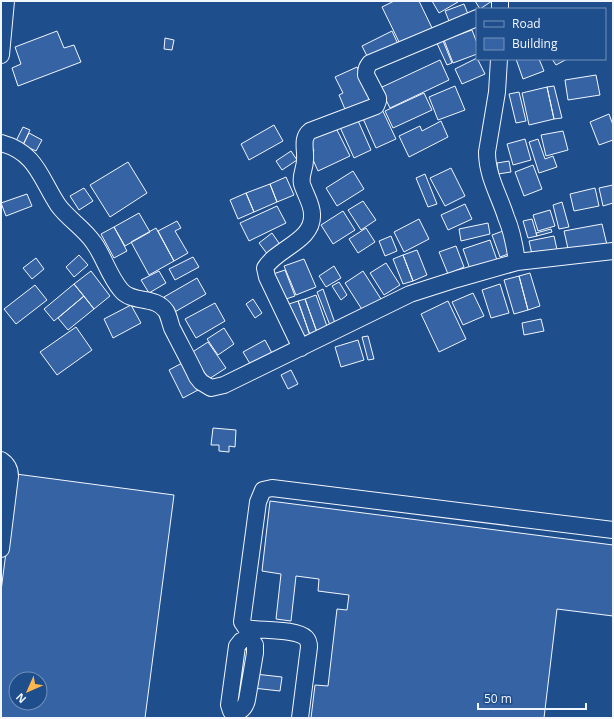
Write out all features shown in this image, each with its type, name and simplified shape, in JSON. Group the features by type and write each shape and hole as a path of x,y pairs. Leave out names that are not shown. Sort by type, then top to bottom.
{"street":[{"path":"1,55 6,1"},
{"path":"301,348 266,277 265,268 273,259 304,235 312,220 312,213 301,178 305,162 304,142 306,134 310,131 376,106 378,98 366,75 366,68 370,63 476,18"},
{"path":"498,60 497,92 486,152 492,183 507,219 517,262"},
{"path":"1,143 18,149 28,156 39,171 59,207 88,234 95,244 121,291 131,298 147,300 162,306 197,377 206,386 211,388 224,385 410,294 517,262 613,251"},
{"path":"1,460 10,470 10,476 1,549"},
{"path":"249,632 242,622 258,502 263,490 272,488 613,530"},
{"path":"233,716 229,705 237,646 249,632 278,630 299,634 309,643 300,718"}],"building":[{"path":"394,1 419,1 434,32 402,48 382,7"},
{"path":"432,1 457,1 458,2 439,13"},
{"path":"475,1 492,1 482,8 479,8"},
{"path":"464,4 468,14 449,21 445,11"},
{"path":"472,30 476,40 476,54 453,63 444,40"},
{"path":"57,31 64,48 74,45 81,62 18,86 12,68 21,64 15,47"},
{"path":"392,31 398,44 368,58 362,46"},
{"path":"441,36 452,63 447,65 435,39"},
{"path":"165,38 174,40 172,50 164,49"},
{"path":"476,58 485,74 462,84 455,69"},
{"path":"440,60 449,80 390,108 380,88"},
{"path":"516,60 539,60 544,71 523,79"},
{"path":"553,60 565,60 556,65"},
{"path":"357,67 374,101 347,114 339,95 343,93 335,77"},
{"path":"596,75 600,95 568,100 565,80"},
{"path":"455,86 465,110 438,120 429,97"},
{"path":"554,86 562,118 554,119 547,87"},
{"path":"547,87 554,119 529,125 522,93"},
{"path":"519,92 526,121 516,123 509,94"},
{"path":"424,93 432,110 393,128 385,111"},
{"path":"380,105 396,139 376,148 361,114"},
{"path":"609,114 613,125 613,140 599,145 590,122"},
{"path":"356,116 371,150 354,158 339,125"},
{"path":"441,121 448,137 409,157 399,136 420,126 422,131"},
{"path":"274,125 283,141 249,160 241,144"},
{"path":"23,127 30,130 23,145 16,141"},
{"path":"336,128 350,156 318,171 310,153 314,151 309,140"},
{"path":"563,131 568,150 546,156 541,135"},
{"path":"29,133 42,140 36,151 23,145"},
{"path":"525,139 531,160 513,165 507,144"},
{"path":"538,139 545,159 553,156 557,167 539,173 529,142"},
{"path":"291,151 297,160 282,170 276,161"},
{"path":"509,161 511,172 498,174 497,163"},
{"path":"128,162 147,193 110,217 90,185"},
{"path":"533,165 542,189 524,196 515,172"},
{"path":"451,168 465,196 445,206 430,178"},
{"path":"353,171 364,189 337,206 326,188"},
{"path":"425,174 437,204 428,207 416,178"},
{"path":"286,177 294,195 277,202 270,184"},
{"path":"270,184 277,202 254,212 246,193"},
{"path":"613,185 613,203 603,206 599,188"},
{"path":"84,188 93,201 79,210 70,196"},
{"path":"595,188 599,206 574,211 570,194"},
{"path":"246,193 254,212 238,219 230,200"},
{"path":"27,194 32,206 6,216 1,203"},
{"path":"363,201 376,220 361,230 348,210"},
{"path":"562,202 569,227 559,229 553,205"},
{"path":"465,204 472,219 448,230 441,215"},
{"path":"277,206 286,223 249,241 240,223"},
{"path":"550,210 555,226 538,231 533,215"},
{"path":"343,211 355,230 333,244 321,225"},
{"path":"139,213 150,232 125,246 114,227"},
{"path":"419,219 429,239 404,252 394,232"},
{"path":"532,219 537,236 528,238 523,221"},
{"path":"177,221 181,228 175,231 188,253 174,261 158,231"},
{"path":"488,223 490,234 461,241 459,229"},
{"path":"602,224 607,245 569,253 564,231"},
{"path":"114,227 127,251 114,258 101,234"},
{"path":"156,228 174,261 149,275 131,242"},
{"path":"366,228 375,242 358,253 349,239"},
{"path":"551,229 552,232 537,236 536,233"},
{"path":"503,231 511,253 500,257 492,235"},
{"path":"272,233 281,246 268,255 259,243"},
{"path":"391,236 397,251 385,256 379,241"},
{"path":"554,236 558,254 533,259 529,241"},
{"path":"490,240 498,263 471,272 463,249"},
{"path":"456,246 464,267 448,274 439,252"},
{"path":"417,250 427,275 413,281 403,255"},
{"path":"79,255 88,265 74,277 66,267"},
{"path":"403,255 413,281 403,284 393,259"},
{"path":"193,257 199,267 175,280 169,269"},
{"path":"36,258 44,269 32,279 23,268"},
{"path":"304,259 316,287 296,295 284,266"},
{"path":"386,263 400,285 384,295 370,273"},
{"path":"334,266 341,278 326,287 319,276"},
{"path":"285,270 295,296 283,300 273,274"},
{"path":"91,271 110,296 94,309 74,284"},
{"path":"159,271 166,283 149,293 141,280"},
{"path":"363,271 381,299 363,311 345,283"},
{"path":"530,273 540,306 528,310 519,276"},
{"path":"519,276 528,310 514,314 504,280"},
{"path":"197,278 206,294 173,313 164,297"},
{"path":"339,282 347,295 341,300 332,286"},
{"path":"74,284 84,296 54,321 44,309"},
{"path":"500,284 509,313 491,318 482,290"},
{"path":"35,285 47,300 16,324 4,309"},
{"path":"323,289 336,326 331,328 317,292"},
{"path":"473,293 484,316 463,325 452,302"},
{"path":"316,295 329,332 318,335 305,299"},
{"path":"84,296 94,309 68,330 58,318"},
{"path":"253,299 262,313 255,318 246,304"},
{"path":"305,299 318,335 311,338 298,301"},
{"path":"298,301 311,338 302,341 289,304"},
{"path":"448,301 466,339 439,352 421,314"},
{"path":"215,303 225,321 196,338 185,319"},
{"path":"131,305 141,323 113,338 104,319"},
{"path":"541,319 544,331 524,335 522,323"},
{"path":"76,327 92,350 57,375 40,352"},
{"path":"224,328 234,344 218,355 207,339"},
{"path":"368,336 374,359 368,360 362,337"},
{"path":"265,340 273,355 252,367 243,352"},
{"path":"358,340 364,360 341,367 335,347"},
{"path":"208,342 226,368 209,379 191,353"},
{"path":"184,362 198,390 183,398 169,370"},
{"path":"291,370 298,384 288,389 281,375"},
{"path":"213,428 236,430 235,447 229,446 229,452 219,451 219,445 211,445"},
{"path":"16,474 174,495 145,718 1,718 1,591"},
{"path":"270,501 613,545 613,616 557,609 544,718 311,718 315,685 328,686 337,609 347,610 349,595 318,591 319,579 296,576 291,621 276,619 281,574 262,571"},
{"path":"255,674 282,677 280,691 253,688"}]}
